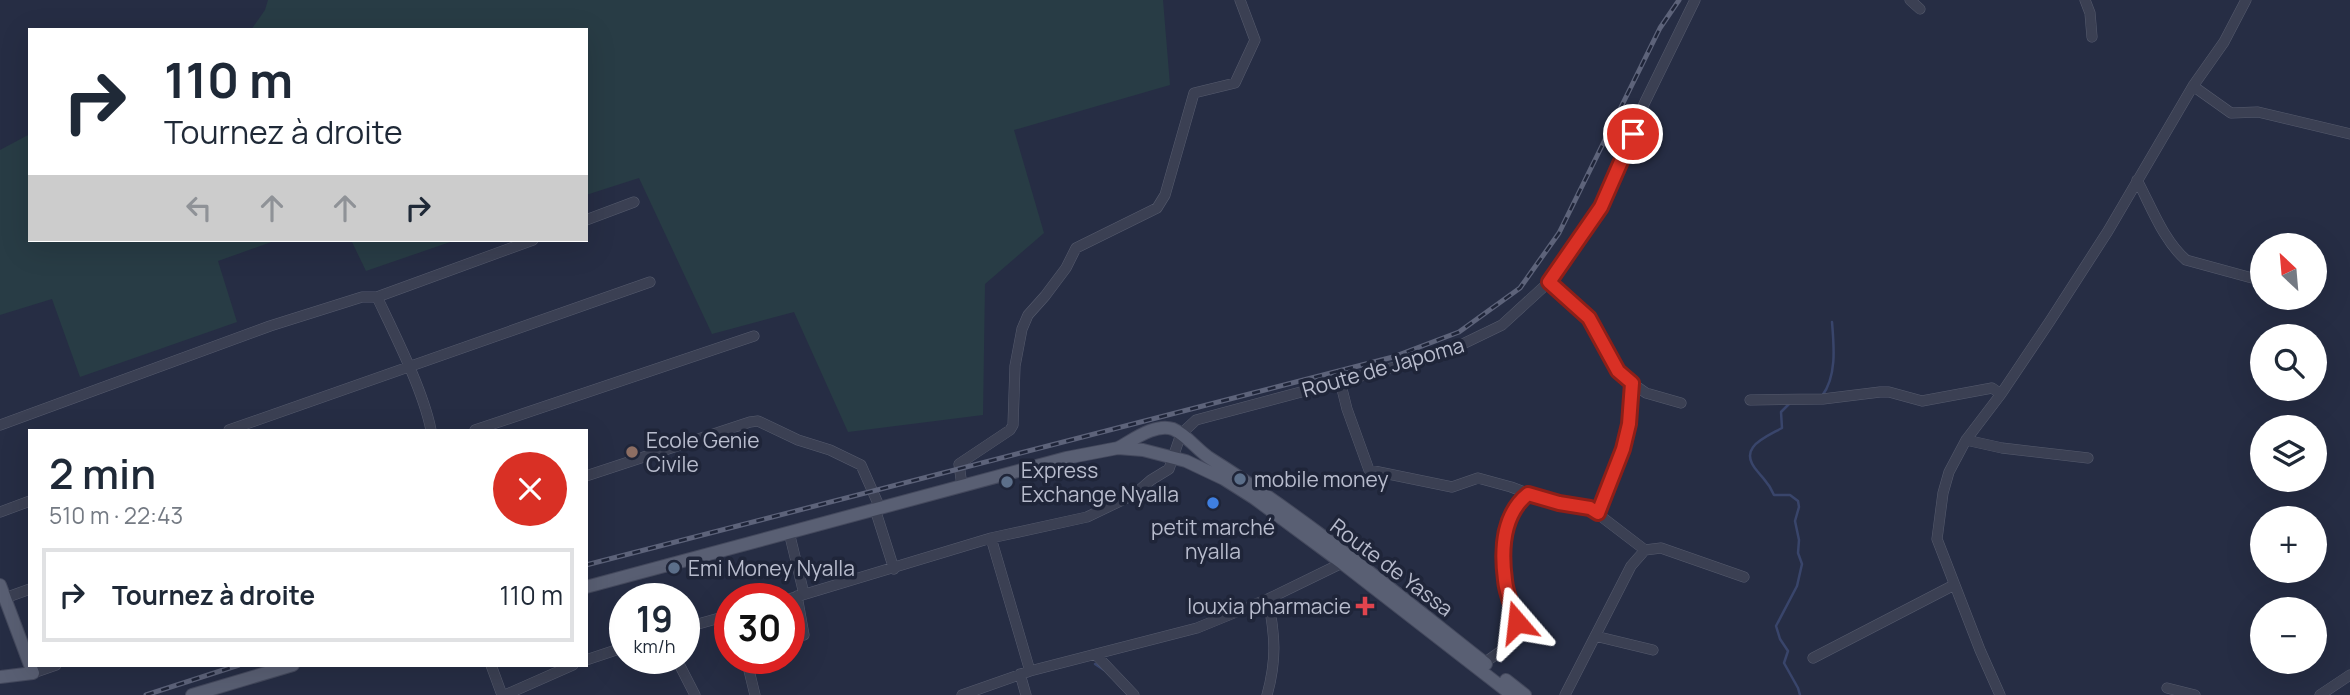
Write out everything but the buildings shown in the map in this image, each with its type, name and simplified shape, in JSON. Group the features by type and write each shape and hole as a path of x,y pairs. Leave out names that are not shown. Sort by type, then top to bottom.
{"main road":[{"path":"1118,448 1145,433 1169,428 1181,433 1228,475"},
{"path":"588,586 1066,458 1118,448 1143,450 1228,475"},
{"name":"Route de Yassa","path":"1228,475 1525,695"},
{"name":"Route de Yassa","path":"1345,560 1512,695"},
{"path":"2,591 28,660"},
{"path":"0,677 33,673 31,667"},
{"path":"192,695 286,667"}],"street":[{"name":"Route de Japoma","path":"1181,433 1196,420 1204,417 1440,355 1502,325 1549,282 1601,207 1644,104 1695,0"},
{"path":"1910,0 1920,9"},
{"path":"2085,0 2090,13 2092,37"},
{"path":"2000,695 1937,538 1943,493 1949,472 1966,440 2050,321 2193,86 2224,42 2246,0"},
{"path":"962,486 959,464 1005,434 1013,425 1015,366 1021,329 1028,315 1066,268 1076,248 1157,208 1165,195 1194,93 1235,83 1255,40 1243,1"},
{"path":"2193,86 2231,113 2258,112 2350,134"},
{"path":"2137,180 2168,239 2186,260 2250,277"},
{"path":"588,219 634,202"},
{"path":"0,425 270,326 362,297 377,297 528,242"},
{"path":"232,429 650,282"},
{"path":"1549,282 1589,318 1618,371 1646,393 1681,403"},
{"path":"377,297 409,367 431,429"},
{"path":"478,429 754,336"},
{"path":"1340,381 1347,410 1369,470 1452,487 1478,478 1559,503 1590,508 1645,550"},
{"path":"1598,513 1623,449 1629,424 1632,383"},
{"path":"1751,400 1823,399 1880,392 1922,401 1992,388 2001,394"},
{"path":"588,475 758,421 798,440 830,450 861,466 877,508 894,569"},
{"path":"805,594 991,538 1087,517 1120,503 1151,480 1170,470 1181,433"},
{"path":"1966,440 2002,448 2088,458"},
{"path":"1484,663 1521,637 1505,582 1504,549 1508,521 1522,498 1528,494"},
{"path":"0,512 28,502"},
{"path":"789,532 795,583"},
{"path":"991,538 1025,673 1026,695"},
{"path":"1565,695 1631,566 1645,550 1661,548 1744,577"},
{"path":"962,695 1025,673 1197,628 1268,599 1345,560"},
{"path":"1813,658 1954,585"},
{"path":"2,591 28,589"},
{"path":"1267,695 1275,644 1268,599"},
{"path":"1595,636 1653,650"},
{"path":"588,659 609,652"},
{"path":"1096,655 1134,695"},
{"path":"33,673 50,667"},
{"path":"492,667 504,695 568,667"},
{"path":"684,674 695,695"},
{"path":"750,674 755,695"},
{"path":"2320,695 2350,675"},
{"path":"2167,688 2194,695"}],"shaded area":[{"path":"268,0 1163,0 1170,85 1014,130 1044,233 985,284 983,415 848,432 794,312 712,334 639,178 588,194 588,28 252,28 265,10"},
{"path":"28,135 28,242 271,242 218,261 237,322 80,377 52,299 0,315 0,150"},
{"path":"352,242 450,242 366,271"}],"waterway":[{"path":"1822,396 1832,370 1832,322"},
{"path":"1789,404 1781,412 1782,428 1755,445 1750,456 1752,464 1774,495 1790,495 1798,501 1795,521 1799,540 1798,553 1802,564 1797,586 1776,626 1788,651 1784,663 1800,695"},
{"path":"1095,664 1104,670"}],"railway":[{"path":"588,564 1393,357 1459,332 1520,288 1559,233 1660,28 1679,0"},
{"path":"146,695 233,667"}],"place":[{"name":"Ecole Genie Civile","path":"632,452"},
{"name":"mobile money","path":"1240,479"},
{"name":"Express Exchange Nyalla","path":"1007,482"},
{"name":"petit marché nyalla","path":"1213,503"},
{"name":"Emi Money Nyalla","path":"674,568"},
{"name":"louxia pharmacie","path":"1365,606"}],"route":[{"path":"1517,622 1505,582 1504,549 1508,521 1522,498 1528,494 1590,508 1598,513 1623,449 1629,424 1632,383 1618,371 1589,318 1549,282 1593,222 1633,134"}]}
